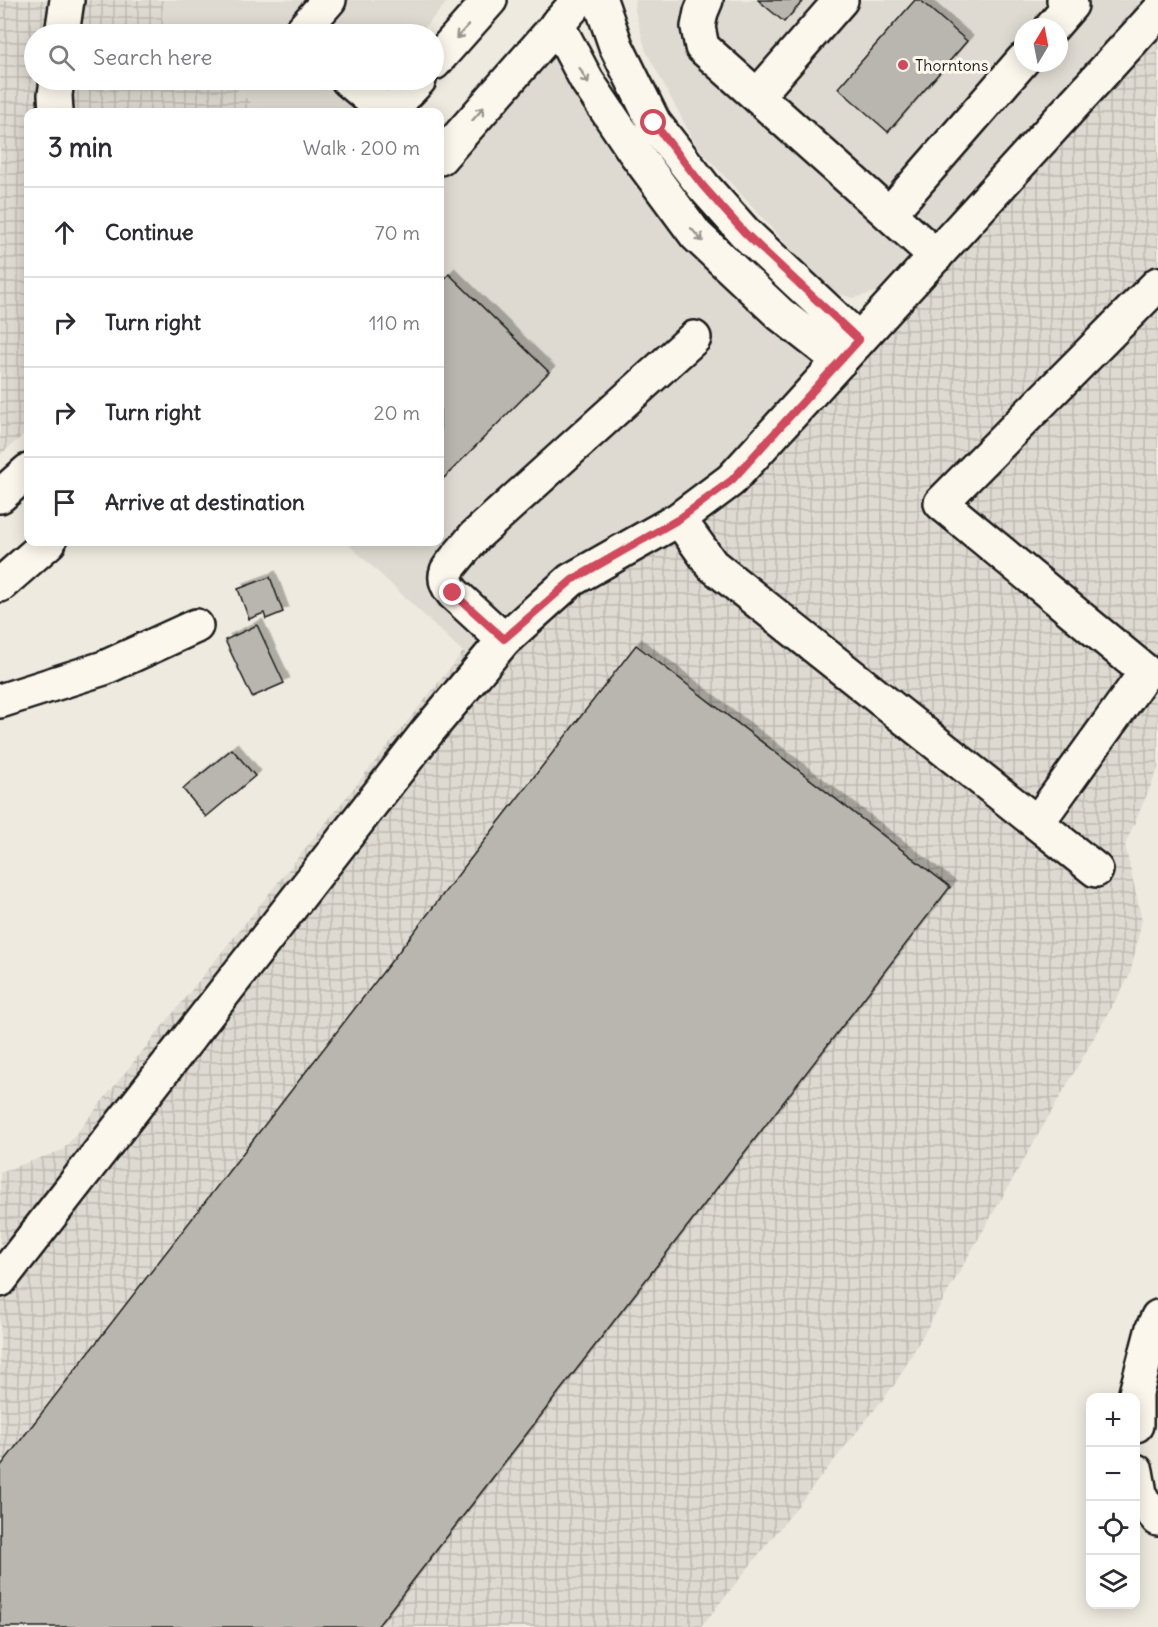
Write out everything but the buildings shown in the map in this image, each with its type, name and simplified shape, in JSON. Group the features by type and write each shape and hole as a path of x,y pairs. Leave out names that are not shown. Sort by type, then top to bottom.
{"main road":[{"path":"63,24 66,0"},
{"path":"308,24 329,0"},
{"path":"444,52 490,0"},
{"path":"600,0 616,46 654,123 703,186 849,351"},
{"path":"706,0 698,27 702,47 936,255"},
{"path":"757,96 841,0"},
{"path":"1060,18 1071,5 1065,0"},
{"path":"561,8 587,81 634,151 696,235 780,314 849,351"},
{"path":"444,153 561,8"},
{"path":"0,1280 421,740 504,639 572,580 679,519 732,480 1152,12"},
{"path":"889,214 1014,70"},
{"path":"56,90 57,108"},
{"path":"360,90 383,108"},
{"path":"392,108 409,90"},
{"path":"1037,823 1146,672 941,503 1158,284"},
{"path":"504,639 453,593 446,580 447,571 475,536 694,338"},
{"path":"0,496 24,475"},
{"path":"679,519 712,565 1096,870"},
{"path":"0,585 44,546"},
{"path":"0,701 104,668 196,626"},
{"path":"1136,1393 1158,1317"},
{"path":"1140,1490 1142,1499 1158,1519"}],"shaded area":[{"path":"0,0 164,0 162,18 168,24 24,24 24,90 238,90 257,108 24,108 24,434 0,455"},
{"path":"164,0 449,0 428,24 168,24 162,18"},
{"path":"636,0 1141,0 877,292 853,298 829,291 696,145 646,51 634,7"},
{"path":"1141,0 1158,0 1158,769 1125,845 1142,920 1130,975 895,1384 701,1627 0,1627 0,1172 63,1150 463,652 475,664 723,478 825,359 877,292"},
{"path":"556,38 599,122 825,359 723,478 476,664 350,546 444,546 444,156"},
{"path":"238,90 372,90 356,108 257,108"}],"place":[{"name":"Thorntons","path":"903,65"}],"route":[{"path":"453,593 504,639 572,580 679,519 732,480 859,340 745,233 703,186 654,123"}]}
